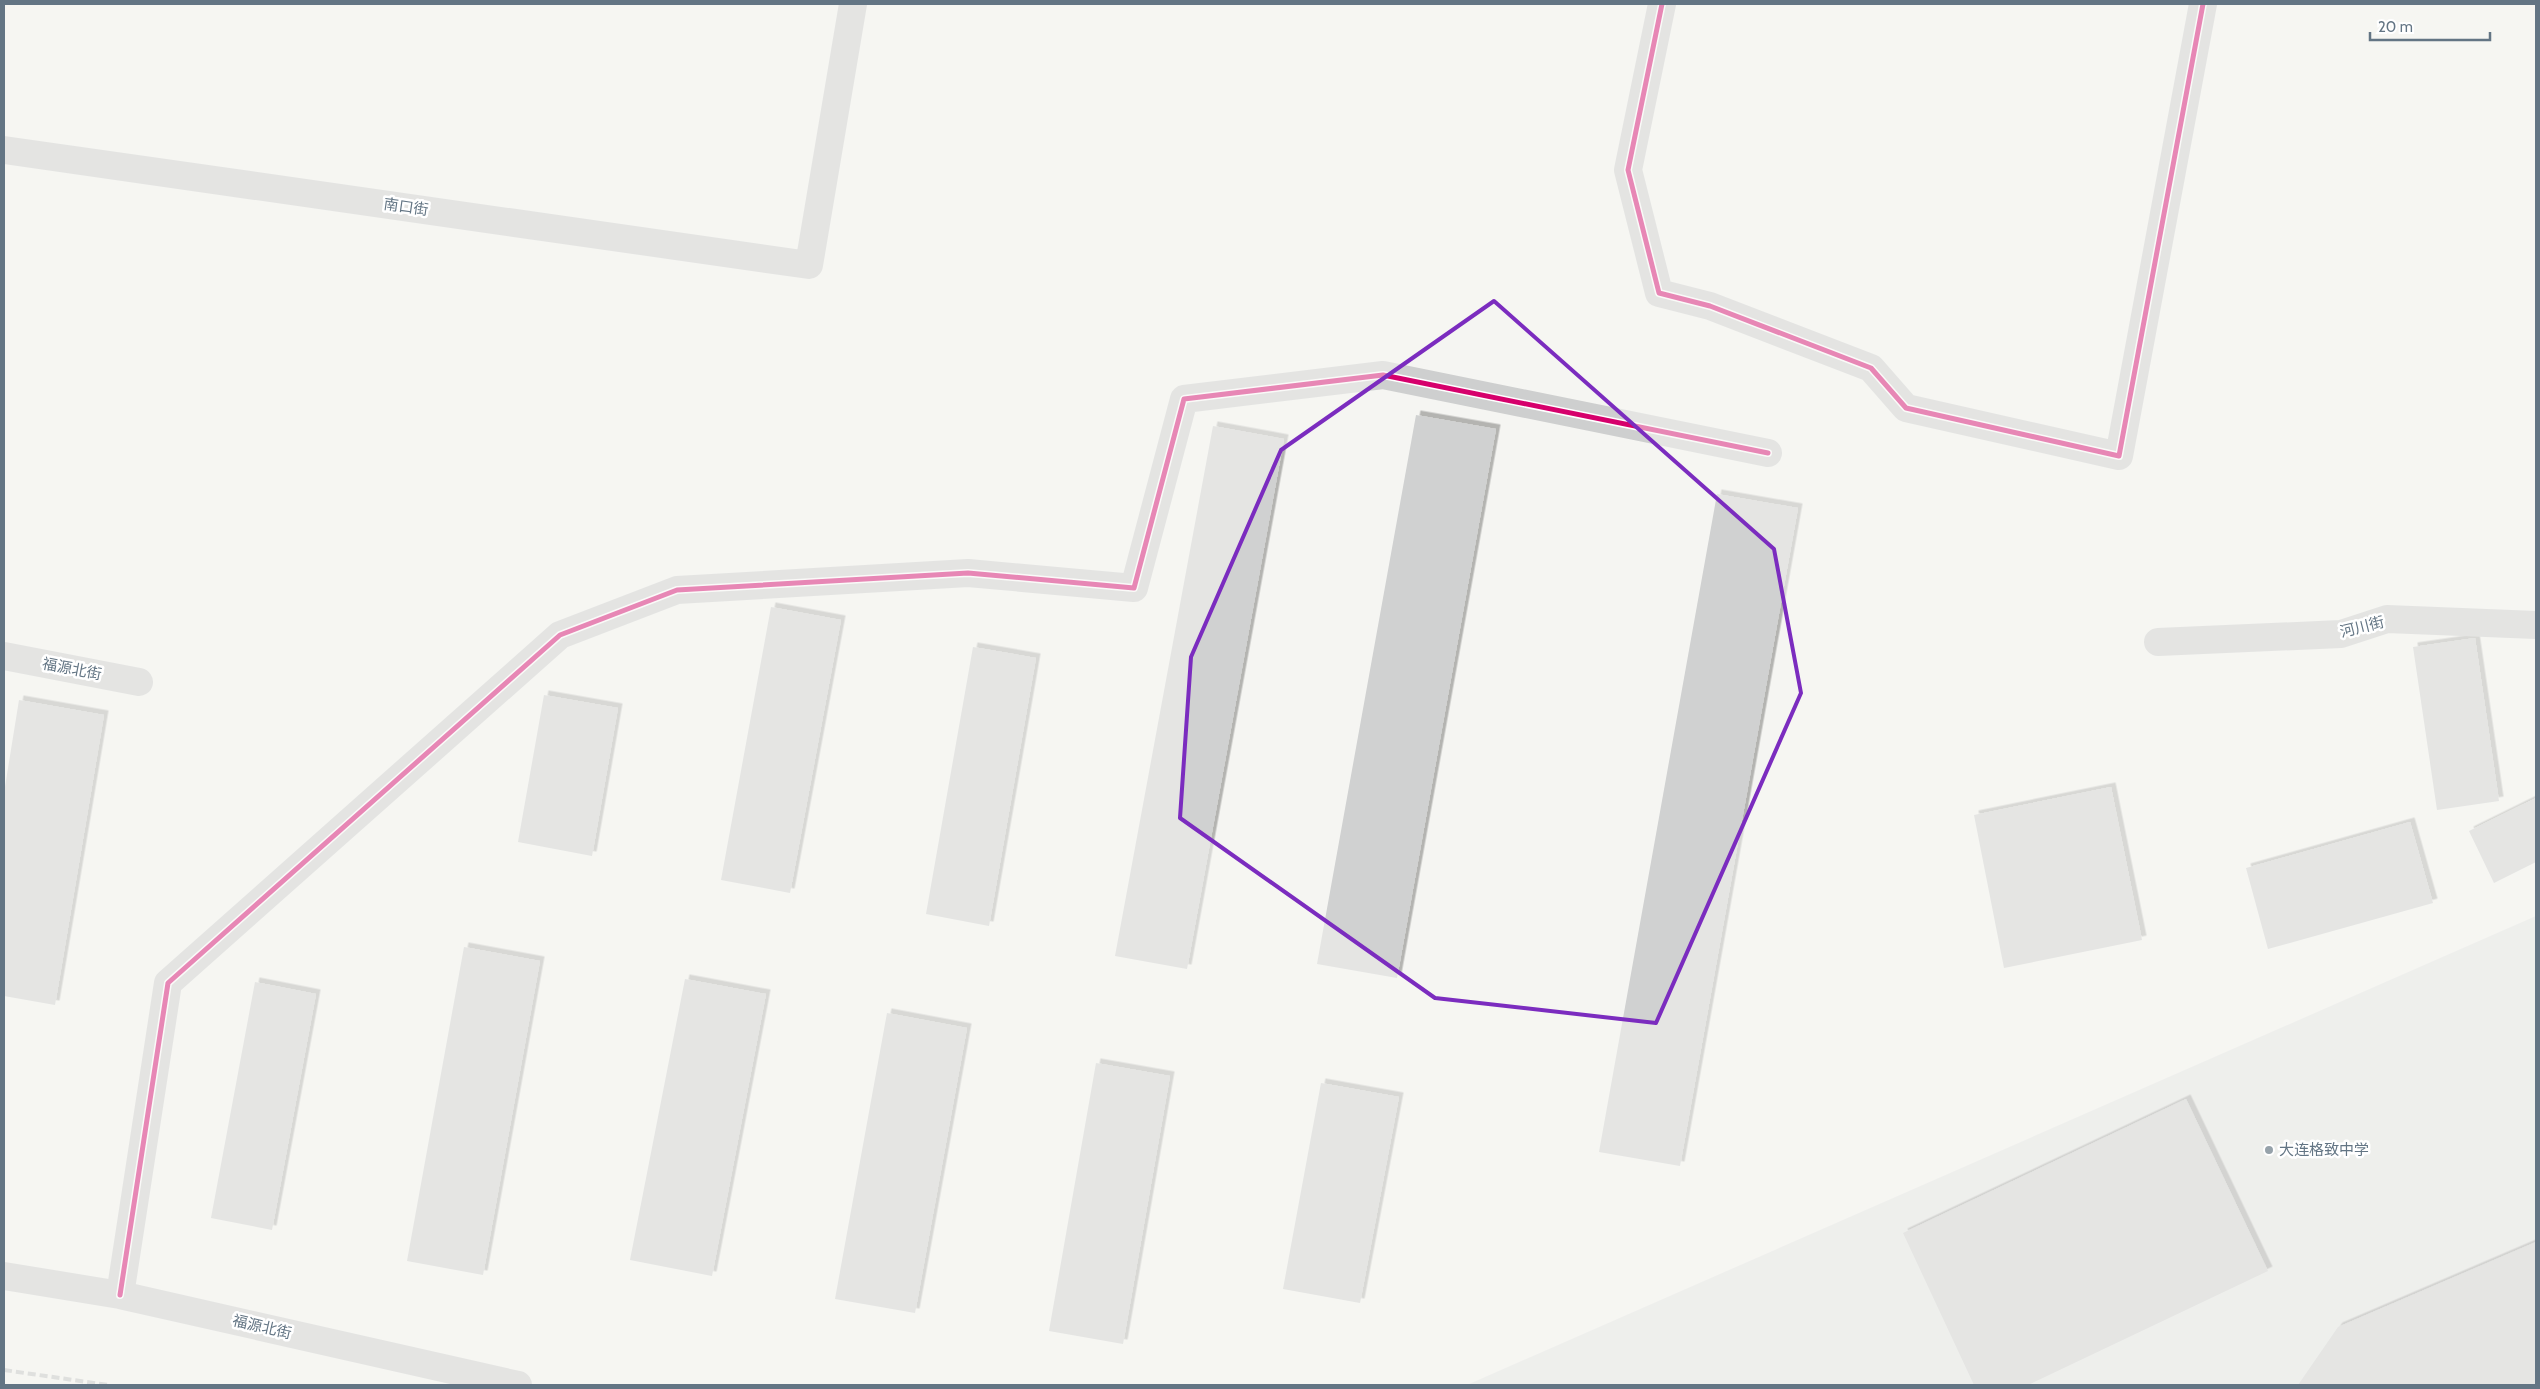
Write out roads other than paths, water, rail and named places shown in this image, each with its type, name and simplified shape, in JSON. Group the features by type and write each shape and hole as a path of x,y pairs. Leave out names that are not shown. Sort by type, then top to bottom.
{"street":[{"name":"南口街","path":"4,150 809,265 853,4"},
{"path":"1662,4 1628,170 1659,293 1710,306 1871,368 1906,408 2119,456 2203,4"},
{"path":"120,1295 168,983 560,635 677,590 968,573 1134,588 1184,399 1383,375 1768,453"},
{"name":"河川街","path":"2158,642 2341,634 2387,620 2536,625"},
{"name":"福源北街","path":"4,656 139,682"},
{"name":"福源北街","path":"4,1276 120,1295 518,1385"}],"railway":[{"path":"4,1370 108,1385"}],"place":[{"name":"大连格致中学","path":"2269,1150"}]}
